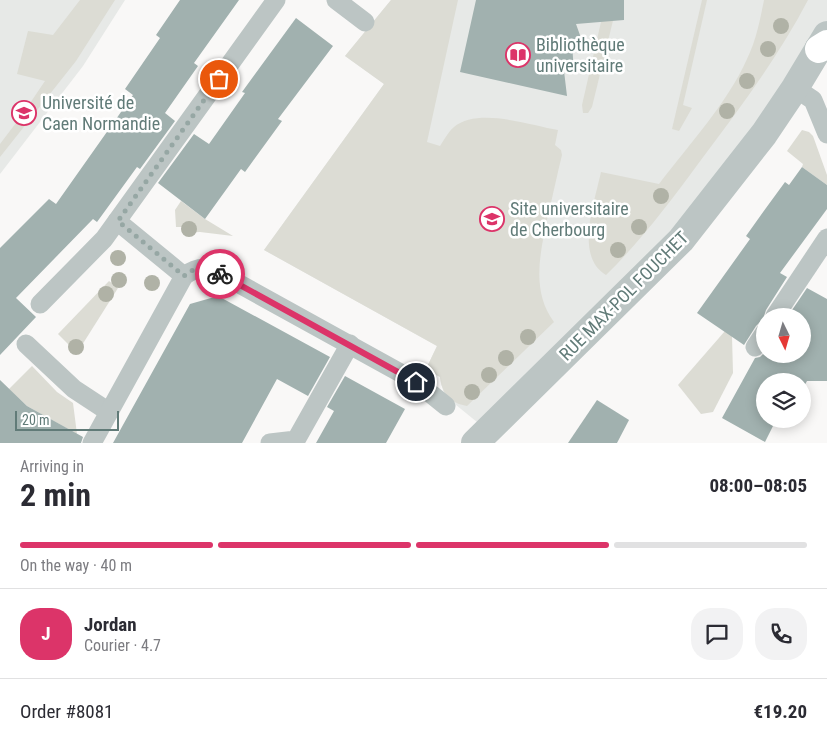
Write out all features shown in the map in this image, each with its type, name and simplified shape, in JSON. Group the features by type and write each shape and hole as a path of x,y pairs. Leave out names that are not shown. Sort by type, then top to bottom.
{"street":[{"name":"RUE MAX-POL FOUCHET","path":"475,443 681,240 764,134 824,43"}],"lane":[{"path":"40,304 104,239 118,221 276,0"},
{"path":"336,0 365,22"},
{"path":"795,88 813,100 827,134"},
{"path":"118,221 184,276"},
{"path":"780,308 827,238"},
{"path":"92,443 184,276 193,270 204,268 214,270 415,381 446,406"},
{"path":"26,344 74,389 109,412"},
{"path":"270,443 296,440 350,344"}],"shaded area":[{"name":"Université de Caen Normandie","path":"0,0 125,0 83,66 0,174"},
{"path":"80,0 115,0 76,61 0,157 0,144 45,81 17,74 28,31 53,35"},
{"name":"Site universitaire de Cherbourg","path":"391,0 827,0 827,35 764,134 488,431 445,396 440,377 426,369 437,346 264,250 384,84 345,56"},
{"path":"391,0 458,0 427,142 440,146 454,127 464,121 476,118 504,119 558,130 555,145 561,150 562,155 545,228 539,270 542,297 554,322 467,406 456,403 448,397 440,377 426,369 437,346 264,250 384,84 345,56"},
{"path":"606,0 618,0 592,107 588,113 583,113 582,105"},
{"path":"702,0 707,0 683,105 692,108 679,131 672,129"},
{"path":"764,0 808,0 770,64 728,124 677,193 631,249 606,275 596,266 591,255 589,242 589,227 601,172 659,184 707,123 739,75 753,45"},
{"path":"802,130 809,132 813,136 827,175 827,185 802,167 803,164 787,151"},
{"path":"181,201 205,219 233,236 200,232 183,233 183,227 176,227 175,210"},
{"path":"109,281 118,288 77,353 58,334"},
{"path":"725,331 732,336 733,373 713,412 701,414 678,385"},
{"path":"32,366 57,392 73,403 77,434 27,406 9,389"}],"building":[{"path":"180,0 239,0 194,63 198,66 165,113 175,121 140,169 137,167 97,222 93,219 16,298 36,317 0,355 0,248 49,199 56,204 133,95 125,89 160,38 156,35"},
{"name":"Bibliothèque universitaire","path":"476,0 624,0 624,20 576,24 581,38 572,42 574,74 564,71 567,96 460,72"},
{"path":"296,18 333,46 278,119 282,121 245,172 241,169 205,219 158,183 194,134 209,144 245,93 242,92"},
{"path":"802,167 827,185 827,209 780,273 787,277 767,308 756,308 756,326 744,345 697,313 750,239 746,236 766,208 785,182 789,185"},
{"path":"807,288 827,299 827,381 811,381 811,373 756,373 756,428 772,428 765,442 722,418 755,358 756,363 811,363 811,308 793,308"},
{"path":"218,296 330,357 308,396 277,379 242,443 113,443 190,304"},
{"path":"345,376 405,409 386,443 316,443 334,411 327,407"},
{"path":"0,380 27,406 83,437 81,443 0,443"},
{"path":"597,400 629,420 617,443 568,443"}],"way so far":[{"path":"219,79 118,221 184,276 188,272 204,268 209,268 220,274"}],"place":[{"name":"Bibliothèque universitaire","path":"518,55"},
{"name":"Université de Caen Normandie","path":"24,113"},
{"name":"Site universitaire de Cherbourg","path":"492,219"}],"route":[{"path":"220,274 416,382"}]}
